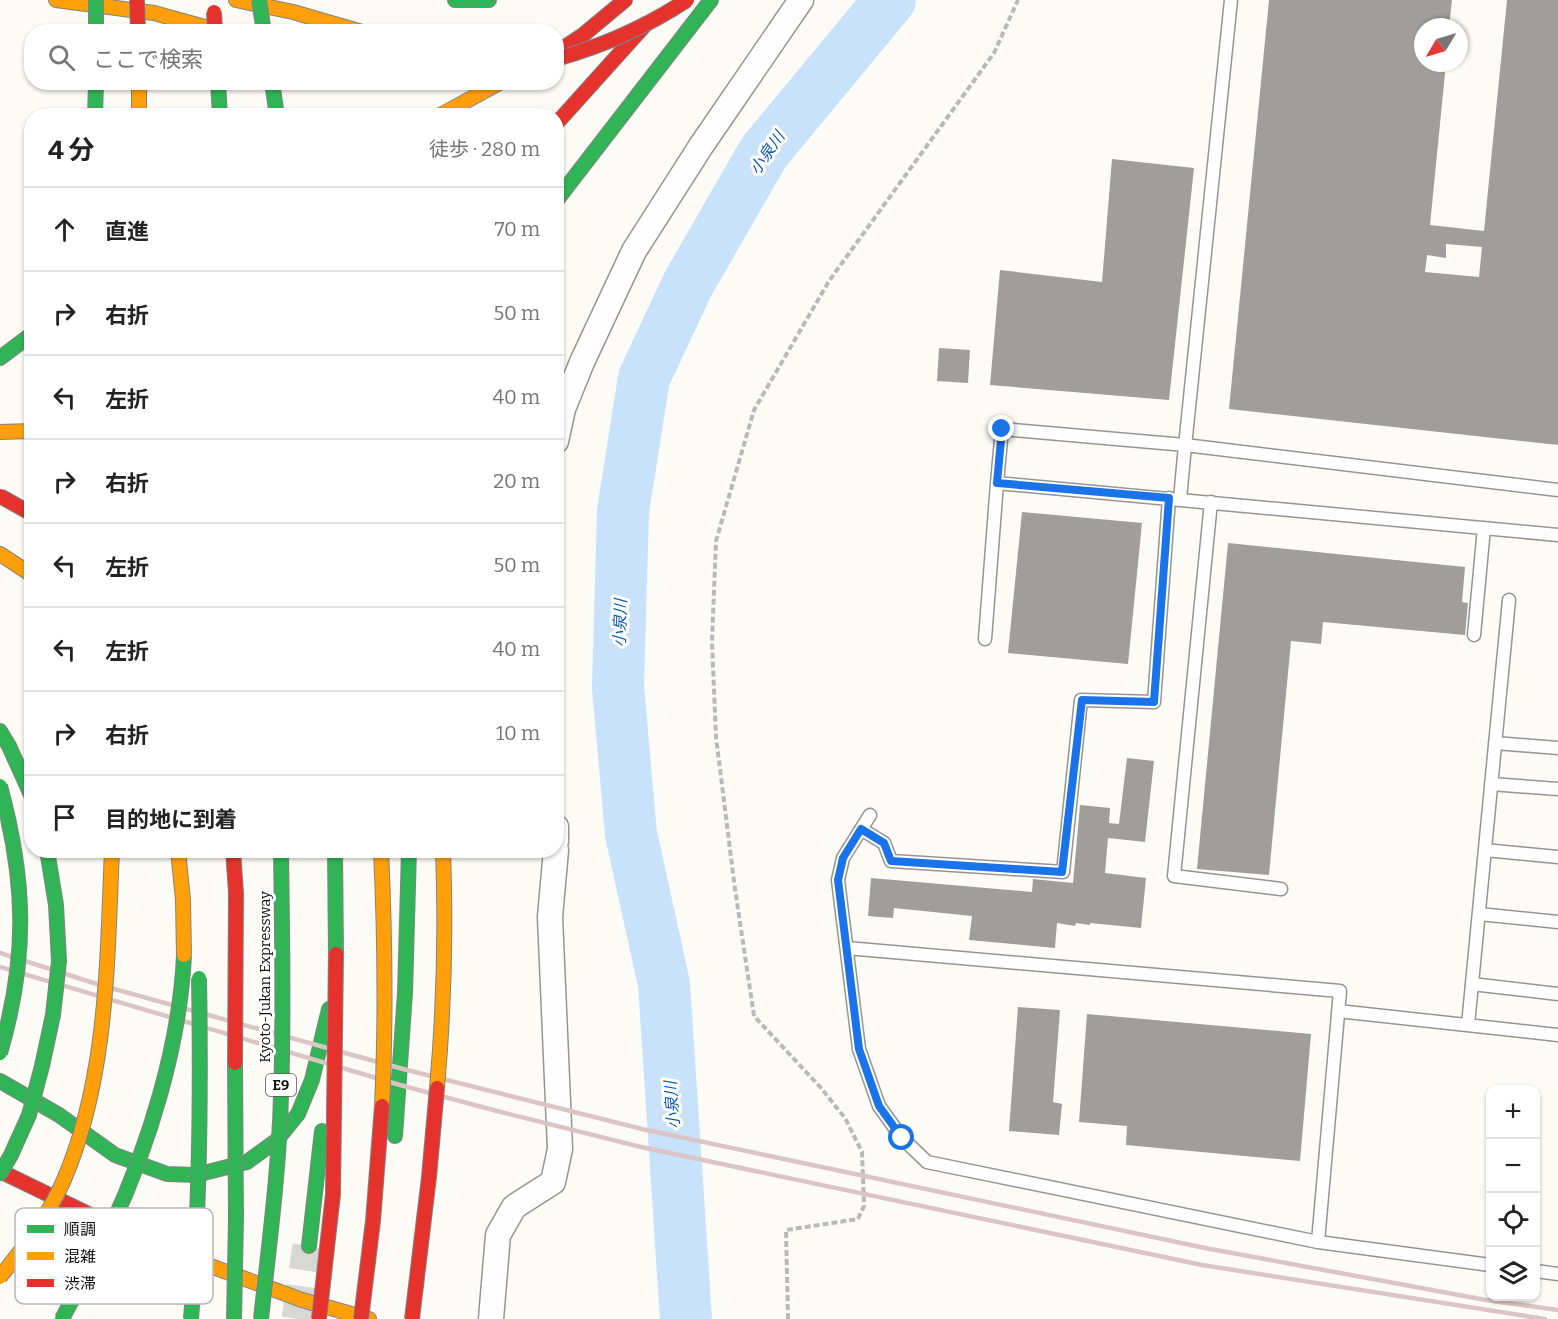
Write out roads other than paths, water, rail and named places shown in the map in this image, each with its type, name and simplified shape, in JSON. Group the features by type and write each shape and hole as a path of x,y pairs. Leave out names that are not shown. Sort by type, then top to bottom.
{"highway":[{"path":"56,0 154,14 192,24"},
{"path":"96,0 96,24"},
{"path":"137,0 138,24"},
{"path":"236,0 293,12 334,24"},
{"path":"259,0 262,24"},
{"path":"455,0 489,0"},
{"path":"584,18 614,0"},
{"path":"564,49 625,0"},
{"path":"564,115 667,0"},
{"path":"564,56 613,41 653,22 687,0"},
{"path":"564,191 711,0"},
{"path":"213,6 214,24"},
{"path":"95,108 96,90"},
{"path":"139,90 140,108"},
{"path":"218,90 220,108"},
{"path":"266,90 267,108"},
{"path":"273,90 276,108"},
{"path":"454,108 486,90"},
{"path":"0,358 24,340"},
{"path":"0,432 24,431"},
{"path":"0,496 24,510"},
{"path":"0,501 21,496"},
{"path":"0,554 24,569"},
{"path":"0,730 24,779"},
{"path":"0,786 16,848 21,910 15,992 0,1053"},
{"path":"48,858 56,905 59,961 53,1015 28,1115 11,1155 0,1172 75,1208"},
{"path":"51,1208 70,1168 85,1122 98,1052 106,973 112,858"},
{"path":"120,1208 135,1173 165,1075 175,1031 182,984 184,934 179,858"},
{"path":"191,858 195,889"},
{"path":"234,858 236,893 234,1319"},
{"name":"Kyoto-Jukan Expressway","path":"261,1319 272,1216 280,1099 281,858"},
{"path":"319,1319 333,1194 335,858"},
{"path":"309,1246 343,947 344,858"},
{"path":"361,1319 378,1166 384,1055 385,938 381,858"},
{"path":"394,1146 408,937 409,858"},
{"path":"412,1319 431,1160 439,1054 444,938 444,858"},
{"path":"0,1081 59,1115 115,1155 167,1174 196,1175 247,1161 276,1141 298,1114 312,1080 343,947"},
{"path":"197,1208 201,1082 199,966"},
{"path":"0,1276 15,1259"},
{"path":"213,1267 302,1300 369,1319"},
{"path":"62,1319 71,1304"},
{"path":"191,1319 192,1304"}],"street":[{"path":"564,407 582,362 634,251 701,146 801,0"},
{"path":"491,1319 498,1235 514,1207 553,1182 560,1149 550,917 555,858"}],"lane":[{"path":"861,829 884,843 891,861 1062,872 1082,700 1154,702 1175,498 1185,445 1231,0"},
{"path":"985,639 1002,429 1185,445 1558,490"},
{"path":"997,483 1558,535"},
{"path":"1211,502 1174,876 1281,889"},
{"path":"1474,635 1484,528"},
{"path":"1468,1025 1509,600"},
{"path":"1495,743 1558,748"},
{"path":"1491,784 1558,789"},
{"path":"870,815 843,858 838,880 859,1049 879,1106 902,1138 927,1162 1318,1242 1486,1264"},
{"path":"1485,850 1558,857"},
{"path":"1479,914 1558,922"},
{"path":"847,948 1340,991 1318,1242"},
{"path":"1472,984 1558,994"},
{"path":"1338,1011 1558,1035"},
{"path":"1540,1272 1558,1274"}],"waterway":[{"name":"小泉川","path":"686,1319 664,984 631,834 618,687 623,511 644,378 688,284 764,152 890,0"}],"tunnel":[{"path":"298,1319 309,1246"}],"railway":[{"path":"0,953 100,985 403,1069 642,1129 1205,1248 1486,1300 1558,1310"},
{"path":"0,967 400,1085 641,1147 1202,1265 1545,1319"}]}
